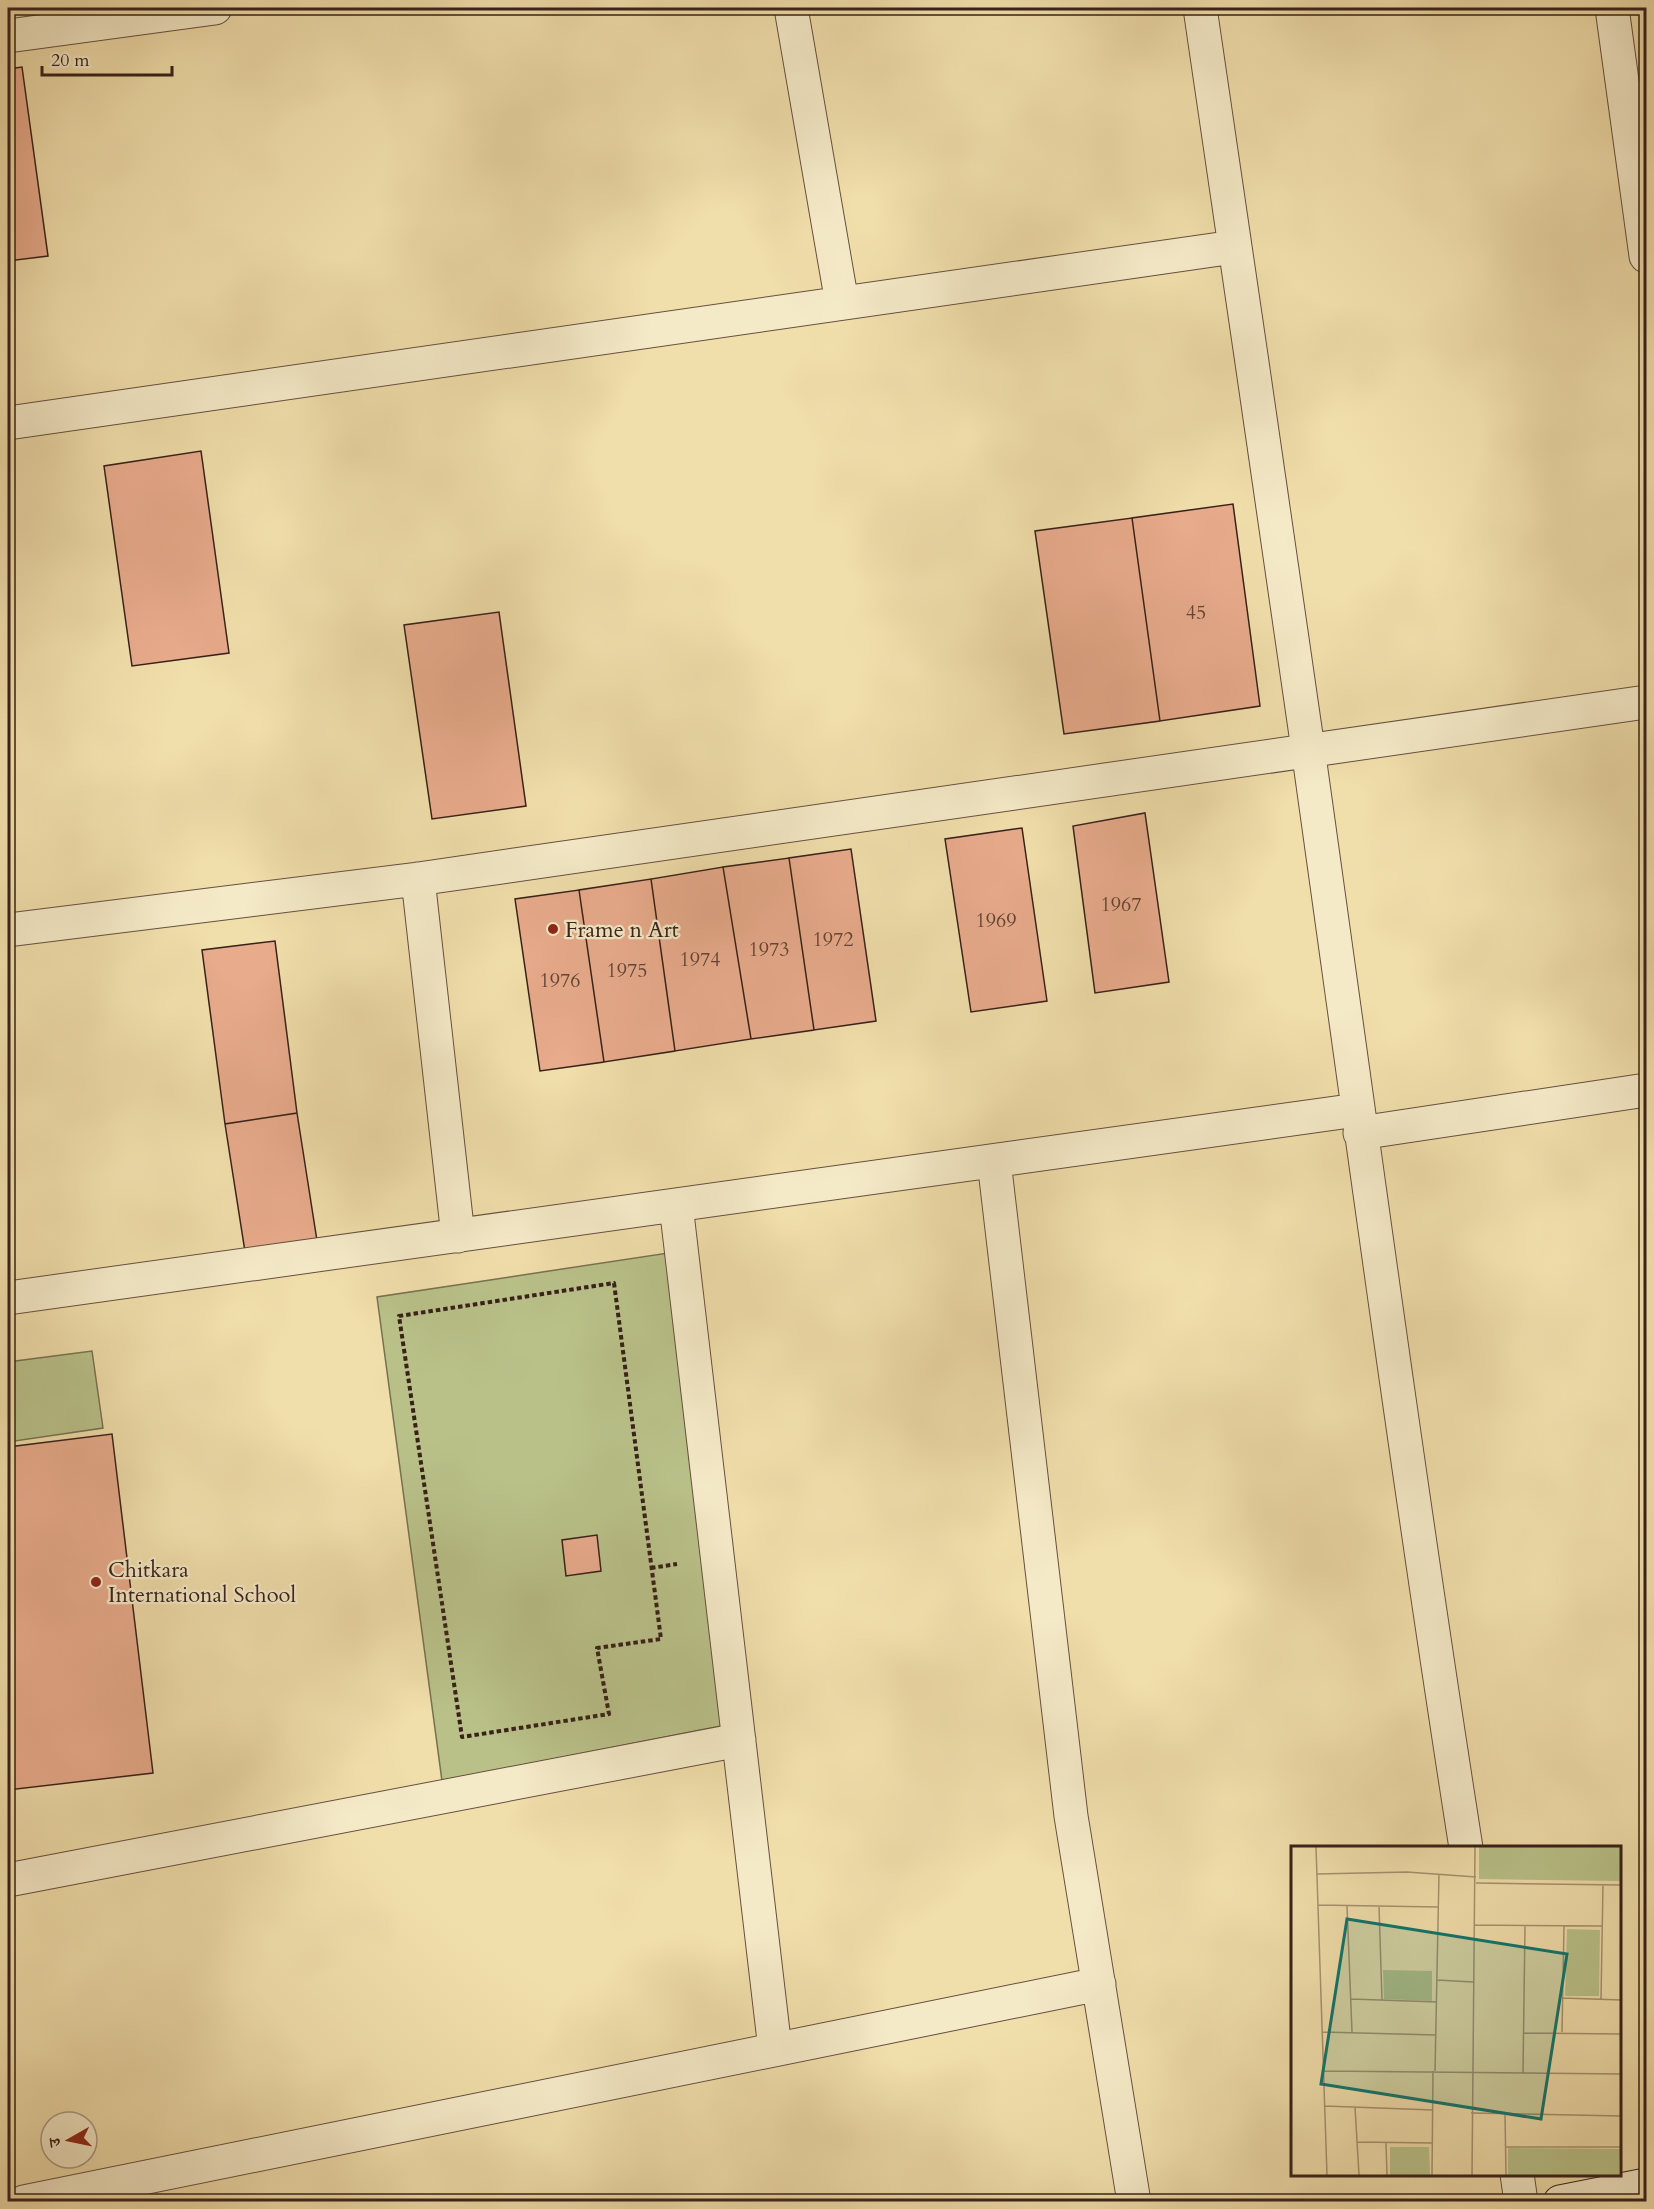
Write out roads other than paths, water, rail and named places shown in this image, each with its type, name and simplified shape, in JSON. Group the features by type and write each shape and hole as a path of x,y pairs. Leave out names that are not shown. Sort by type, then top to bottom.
{"street":[{"path":"8,36 215,8"},
{"path":"791,8 842,303"},
{"path":"1200,8 1308,751 1422,1565 1466,1846"},
{"path":"1612,8 1647,256"},
{"path":"8,423 1234,247"},
{"path":"8,930 418,879 1647,702"},
{"path":"418,879 459,1236"},
{"path":"8,1298 994,1161 1647,1090"},
{"path":"994,1161 1071,1816 1134,2202"},
{"path":"676,1205 775,2049"},
{"path":"8,1880 739,1740"},
{"path":"24,2202 1099,1984"},
{"path":"1517,2176 1521,2202"},
{"path":"1560,2202 1647,2185"}],"place":[{"name":"Frame n Art","path":"553,929"},
{"name":"Chitkara International School","path":"96,1582"}]}
